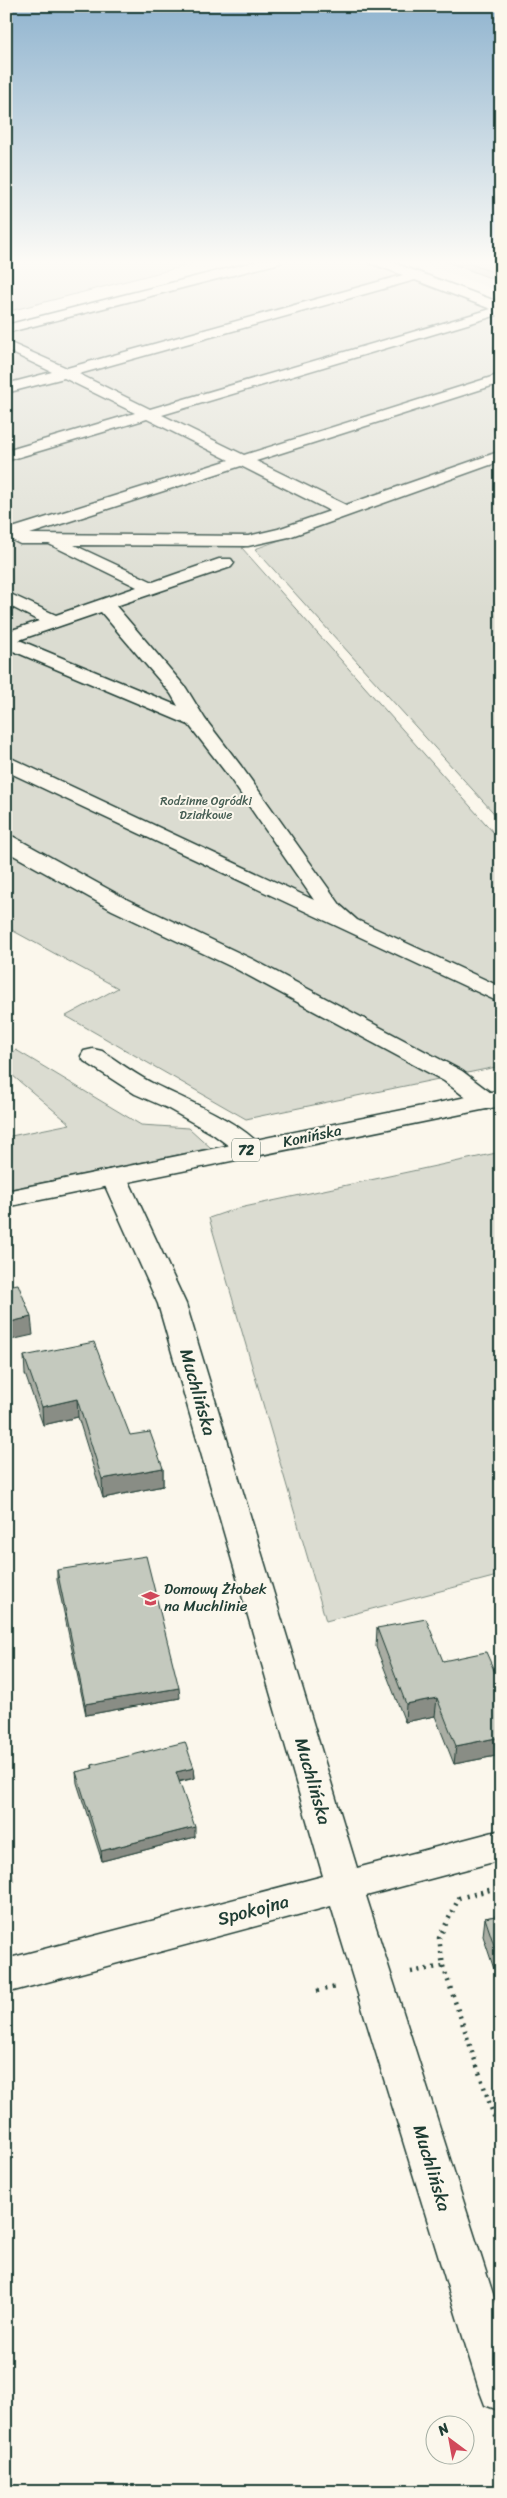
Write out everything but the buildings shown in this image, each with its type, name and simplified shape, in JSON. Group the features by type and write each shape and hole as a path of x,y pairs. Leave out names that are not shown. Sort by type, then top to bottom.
{"street":[{"path":"6,389 53,377"},
{"path":"73,377 344,511"},
{"path":"6,456 274,377"},
{"path":"6,537 240,460 501,378"},
{"path":"6,537 248,541 283,533 501,456"},
{"path":"49,539 152,588"},
{"path":"6,640 54,621 225,563"},
{"path":"6,597 54,621"},
{"path":"103,605 179,692 196,721 234,770 333,911 349,925"},
{"path":"6,640 196,721"},
{"path":"6,762 501,996"},
{"path":"12,851 120,906 166,925 244,964 493,1099"},
{"path":"93,1056 144,1089 176,1103 222,1129 250,1149"},
{"name":"Konińska","path":"6,1199 493,1099"},
{"name":"Muchlińska","path":"114,1177 172,1304 344,1886 501,2389"},
{"name":"Spokojna","path":"6,1976 501,1845"}],"path":[{"path":"501,1886 459,1898 438,1938 443,1966 501,2137"},
{"path":"317,1991 443,1966"}],"green space":[{"name":"Rodzinne Ogródki Działkowe","path":"6,377 501,377 501,453 242,548 501,841 501,1066 246,1119 66,1016 118,988 6,927"},
{"path":"484,466 501,466 501,821 255,549"},
{"path":"16,1050 141,1125 189,1128 211,1148 6,1190 6,1137 70,1124 6,1070 6,1057"},
{"path":"501,1152 501,1575 326,1621 209,1218 235,1209"}],"place":[{"name":"Domowy Żłobek na Muchlinie","path":"150,1598"}]}
